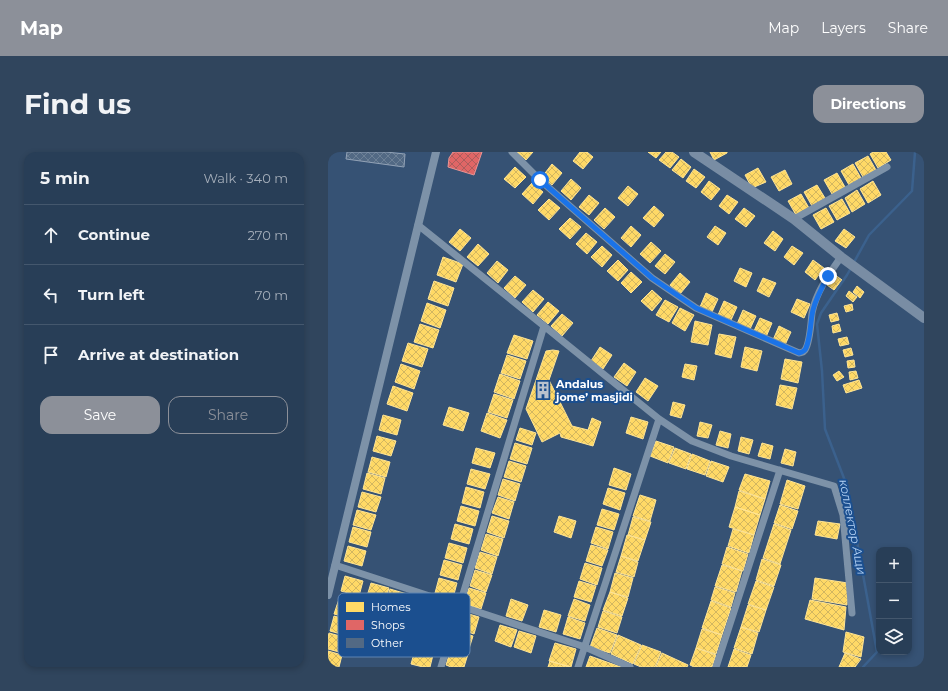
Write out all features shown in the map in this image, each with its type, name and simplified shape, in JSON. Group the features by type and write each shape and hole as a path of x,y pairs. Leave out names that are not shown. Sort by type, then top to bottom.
{"main road":[{"path":"694,152 794,219 844,259 924,318"}],"street":[{"path":"328,595 436,152"},
{"path":"512,152 540,180 652,278 696,308 799,353 806,349 817,297 828,276 844,259"},
{"path":"794,219 887,167"},
{"path":"418,225 659,419 692,441 731,456 834,486 843,515 852,613"},
{"path":"464,593 544,326"},
{"path":"578,667 659,419"},
{"path":"716,667 780,470"},
{"path":"335,565 420,593"},
{"path":"470,609 585,647 630,667"},
{"path":"441,667 444,657"}],"building: Homes":[{"path":"517,152 533,152 526,160"},
{"path":"580,152 587,152 593,157 583,169 573,161"},
{"path":"648,152 661,152 656,158"},
{"path":"666,152 672,152 679,157 670,168 659,160"},
{"path":"710,152 727,152 727,153 714,160"},
{"path":"873,152 886,152 891,160 878,168 870,154"},
{"path":"868,156 876,170 863,177 855,163"},
{"path":"681,159 691,167 683,178 672,170"},
{"path":"552,164 562,173 552,185 542,177"},
{"path":"853,164 861,178 849,185 841,171"},
{"path":"515,167 526,177 515,188 504,179"},
{"path":"758,168 766,182 752,188 745,175"},
{"path":"694,169 705,177 696,188 686,181"},
{"path":"785,170 792,184 779,191 771,177"},
{"path":"837,173 845,187 832,194 824,180"},
{"path":"571,179 581,188 571,200 561,191"},
{"path":"709,181 720,189 711,200 701,192"},
{"path":"873,181 881,195 868,203 860,189"},
{"path":"532,183 543,192 533,204 522,194"},
{"path":"817,185 825,198 812,206 804,192"},
{"path":"628,186 638,194 628,206 618,198"},
{"path":"857,190 865,204 852,212 845,198"},
{"path":"801,194 809,208 796,215 788,201"},
{"path":"589,195 599,203 589,215 579,207"},
{"path":"727,195 738,202 729,214 719,206"},
{"path":"549,199 560,208 549,220 538,210"},
{"path":"842,199 850,213 837,220 829,206"},
{"path":"654,206 664,215 654,227 643,218"},
{"path":"605,208 615,217 604,229 594,220"},
{"path":"744,208 755,216 746,227 735,219"},
{"path":"826,208 834,222 821,229 813,215"},
{"path":"570,218 581,227 570,239 559,229"},
{"path":"631,226 641,235 631,247 621,238"},
{"path":"715,226 726,233 718,245 707,237"},
{"path":"460,229 471,238 460,251 449,242"},
{"path":"844,229 855,237 846,248 835,241"},
{"path":"773,231 783,239 775,251 764,243"},
{"path":"586,233 597,242 587,254 576,244"},
{"path":"651,242 661,251 650,263 640,254"},
{"path":"478,244 489,254 478,266 467,257"},
{"path":"602,246 612,255 602,267 591,257"},
{"path":"792,246 803,253 794,265 784,257"},
{"path":"665,254 675,262 665,274 655,266"},
{"path":"443,257 463,264 456,282 437,275"},
{"path":"618,260 628,270 618,281 607,271"},
{"path":"813,260 824,268 815,280 805,272"},
{"path":"497,261 508,270 498,283 487,273"},
{"path":"740,268 752,273 746,287 734,281"},
{"path":"631,272 642,282 631,293 621,283"},
{"path":"680,273 690,282 680,294 670,285"},
{"path":"834,274 842,280 834,290 827,285"},
{"path":"515,276 526,285 515,298 504,288"},
{"path":"763,278 776,283 769,297 757,291"},
{"path":"434,281 454,288 448,306 428,299"},
{"path":"857,286 864,292 860,298 853,292"},
{"path":"533,290 544,299 533,312 522,302"},
{"path":"652,290 662,299 652,311 641,301"},
{"path":"849,291 857,297 853,302 846,296"},
{"path":"706,293 718,299 712,312 700,307"},
{"path":"797,299 810,304 804,318 791,312"},
{"path":"665,300 678,307 669,322 656,315"},
{"path":"724,301 737,307 731,320 718,315"},
{"path":"548,302 559,311 548,324 537,315"},
{"path":"427,303 446,310 440,328 421,321"},
{"path":"852,304 853,310 846,312 844,306"},
{"path":"680,308 694,315 685,331 672,323"},
{"path":"743,310 756,316 750,329 737,324"},
{"path":"837,313 839,320 831,322 829,315"},
{"path":"562,314 573,323 562,336 551,326"},
{"path":"760,318 772,323 766,337 754,331"},
{"path":"695,321 712,325 708,345 691,342"},
{"path":"420,324 439,330 433,348 414,342"},
{"path":"839,324 841,331 833,333 832,326"},
{"path":"779,326 791,332 785,345 773,340"},
{"path":"719,334 736,337 731,358 715,354"},
{"path":"514,335 533,341 527,359 507,353"},
{"path":"847,337 849,344 840,346 838,339"},
{"path":"408,343 428,349 422,367 402,361"},
{"path":"600,347 612,355 603,369 591,361"},
{"path":"745,347 762,351 757,371 741,367"},
{"path":"851,348 853,355 845,357 843,350"},
{"name":"Andalus jome’ masjidi","path":"546,351 559,351 549,380 572,426 588,430 592,418 601,422 593,446 561,437 560,433 542,442 526,409"},
{"path":"507,355 526,361 520,379 501,373"},
{"path":"785,359 802,362 798,383 781,379"},
{"path":"854,360 855,367 848,368 847,361"},
{"path":"624,363 636,372 627,386 614,377"},
{"path":"401,364 420,371 414,389 395,382"},
{"path":"685,364 697,366 694,380 682,377"},
{"path":"839,371 844,377 837,381 833,375"},
{"path":"856,371 858,378 850,380 849,372"},
{"path":"500,374 520,381 514,399 494,392"},
{"path":"645,378 658,386 648,401 636,392"},
{"path":"859,380 862,388 846,393 843,385"},
{"path":"780,385 797,388 792,409 776,405"},
{"path":"393,386 413,393 407,411 387,404"},
{"path":"494,394 513,400 507,418 488,412"},
{"path":"673,402 685,405 681,418 670,415"},
{"path":"449,407 469,413 463,431 443,425"},
{"path":"487,413 507,420 500,438 481,431"},
{"path":"383,415 401,420 397,435 379,430"},
{"path":"631,417 648,422 643,439 626,433"},
{"path":"700,422 712,425 708,438 697,436"},
{"path":"520,428 536,433 532,445 516,440"},
{"path":"720,431 731,434 728,448 716,445"},
{"path":"377,436 396,441 391,456 373,451"},
{"path":"741,437 753,440 749,454 738,451"},
{"path":"656,441 674,447 668,463 650,456"},
{"path":"515,443 532,448 527,464 510,459"},
{"path":"762,443 773,446 770,459 758,456"},
{"path":"476,448 495,453 490,468 472,463"},
{"path":"675,448 691,454 686,469 669,463"},
{"path":"785,449 796,452 793,466 781,463"},
{"path":"692,454 710,461 705,475 687,469"},
{"path":"372,457 390,462 386,477 368,472"},
{"path":"509,461 526,466 521,482 504,477"},
{"path":"711,461 729,467 723,482 706,476"},
{"path":"614,468 631,474 626,490 609,485"},
{"path":"471,469 490,474 485,489 467,484"},
{"path":"367,473 385,478 381,494 363,489"},
{"path":"745,474 770,481 765,499 739,490"},
{"path":"503,479 520,484 515,501 498,495"},
{"path":"787,480 805,486 798,509 780,504"},
{"path":"466,487 484,492 480,508 462,503"},
{"path":"608,488 625,493 620,510 603,504"},
{"path":"739,491 765,499 760,515 735,507"},
{"path":"362,492 381,497 376,512 358,507"},
{"path":"640,495 656,500 650,521 633,516"},
{"path":"498,497 514,502 509,519 492,513"},
{"path":"780,505 798,511 792,529 774,523"},
{"path":"461,506 479,511 475,526 457,521"},
{"path":"735,507 760,515 754,535 729,527"},
{"path":"602,509 619,514 614,530 597,525"},
{"path":"357,510 376,515 371,530 353,525"},
{"path":"492,516 509,521 504,538 487,532"},
{"path":"559,516 576,521 571,538 554,532"},
{"path":"633,517 651,522 645,540 628,535"},
{"path":"818,521 840,524 837,539 815,535"},
{"path":"455,524 473,529 469,544 451,539"},
{"path":"774,524 791,530 780,564 763,558"},
{"path":"353,527 371,532 367,547 349,542"},
{"path":"596,527 613,532 608,549 591,543"},
{"path":"733,529 754,535 749,553 728,546"},
{"path":"486,534 503,539 498,556 481,550"},
{"path":"627,535 645,540 638,561 621,556"},
{"path":"449,543 467,548 463,563 445,558"},
{"path":"591,545 608,550 602,566 586,561"},
{"path":"348,546 366,551 362,566 344,561"},
{"path":"727,547 748,554 743,571 722,564"},
{"path":"480,552 497,557 492,574 475,568"},
{"path":"621,556 638,562 634,577 616,572"},
{"path":"762,559 781,565 774,586 756,580"},
{"path":"444,560 462,565 458,580 440,575"},
{"path":"585,563 602,568 597,585 580,579"},
{"path":"722,565 742,571 736,592 715,586"},
{"path":"475,570 492,575 486,592 470,586"},
{"path":"615,573 633,578 628,597 610,592"},
{"path":"345,576 363,581 360,593 348,593 341,591"},
{"path":"439,578 457,583 454,593 435,593"},
{"path":"815,578 848,583 847,605 812,599"},
{"path":"579,581 596,586 591,602 574,597"},
{"path":"756,581 774,587 766,610 748,604"},
{"path":"371,583 389,588 387,593 368,593"},
{"path":"715,587 735,593 731,607 711,600"},
{"path":"469,588 486,593 481,609 470,606 470,593 467,593"},
{"path":"390,589 404,593 389,593"},
{"path":"610,592 628,598 622,616 603,610"},
{"path":"511,599 528,605 522,621 506,616"},
{"path":"574,599 590,605 585,621 568,616"},
{"path":"810,600 846,607 844,630 805,619"},
{"path":"711,601 731,608 722,635 702,628"},
{"path":"338,602 338,615 334,614"},
{"path":"748,605 766,610 759,632 741,627"},
{"path":"544,610 561,615 556,632 539,627"},
{"path":"603,611 622,617 617,633 598,627"},
{"path":"470,614 479,617 474,634 470,633"},
{"path":"334,616 338,617 338,633 330,631"},
{"path":"568,617 585,623 580,639 563,634"},
{"path":"500,625 517,630 511,647 495,641"},
{"path":"741,627 758,633 752,654 734,648"},
{"path":"597,628 617,635 610,653 590,647"},
{"path":"702,629 722,635 716,654 696,648"},
{"path":"519,631 536,636 531,653 514,647"},
{"path":"846,632 864,637 861,657 843,652"},
{"path":"329,633 338,636 338,652 328,649"},
{"path":"470,635 473,636 470,646"},
{"path":"618,635 641,645 633,664 611,654"},
{"path":"555,643 576,649 571,667 549,661"},
{"path":"642,645 661,652 655,667 641,667 634,664"},
{"path":"696,648 716,655 712,667 694,667 690,665"},
{"path":"734,649 751,655 747,667 728,667"},
{"path":"328,651 338,654 338,657 342,657 339,667 328,667"},
{"path":"662,653 688,665 687,667 656,667"},
{"path":"845,653 861,659 855,667 839,667"},
{"path":"590,656 621,667 586,667"},
{"path":"413,657 432,657 430,667 411,664"},
{"path":"448,657 467,657 464,667 451,667 446,665"},
{"path":"550,661 570,667 548,667"}],"building: Shops":[{"path":"453,152 482,152 474,175 448,167 449,158"}],"building: Other":[{"path":"347,152 386,152 405,154 404,167 346,159"}],"waterway":[{"name":"коллектор Ащи","path":"853,264 869,235 912,191 915,152"},
{"name":"коллектор Ащи","path":"851,268 821,313 817,324 822,371 825,429 847,486 877,652 863,667"}],"place":[{"name":"Andalus jome’ masjidi","path":"543,390"}],"route":[{"path":"540,180 652,278 696,308 799,353 806,349 817,297 828,276"}]}
